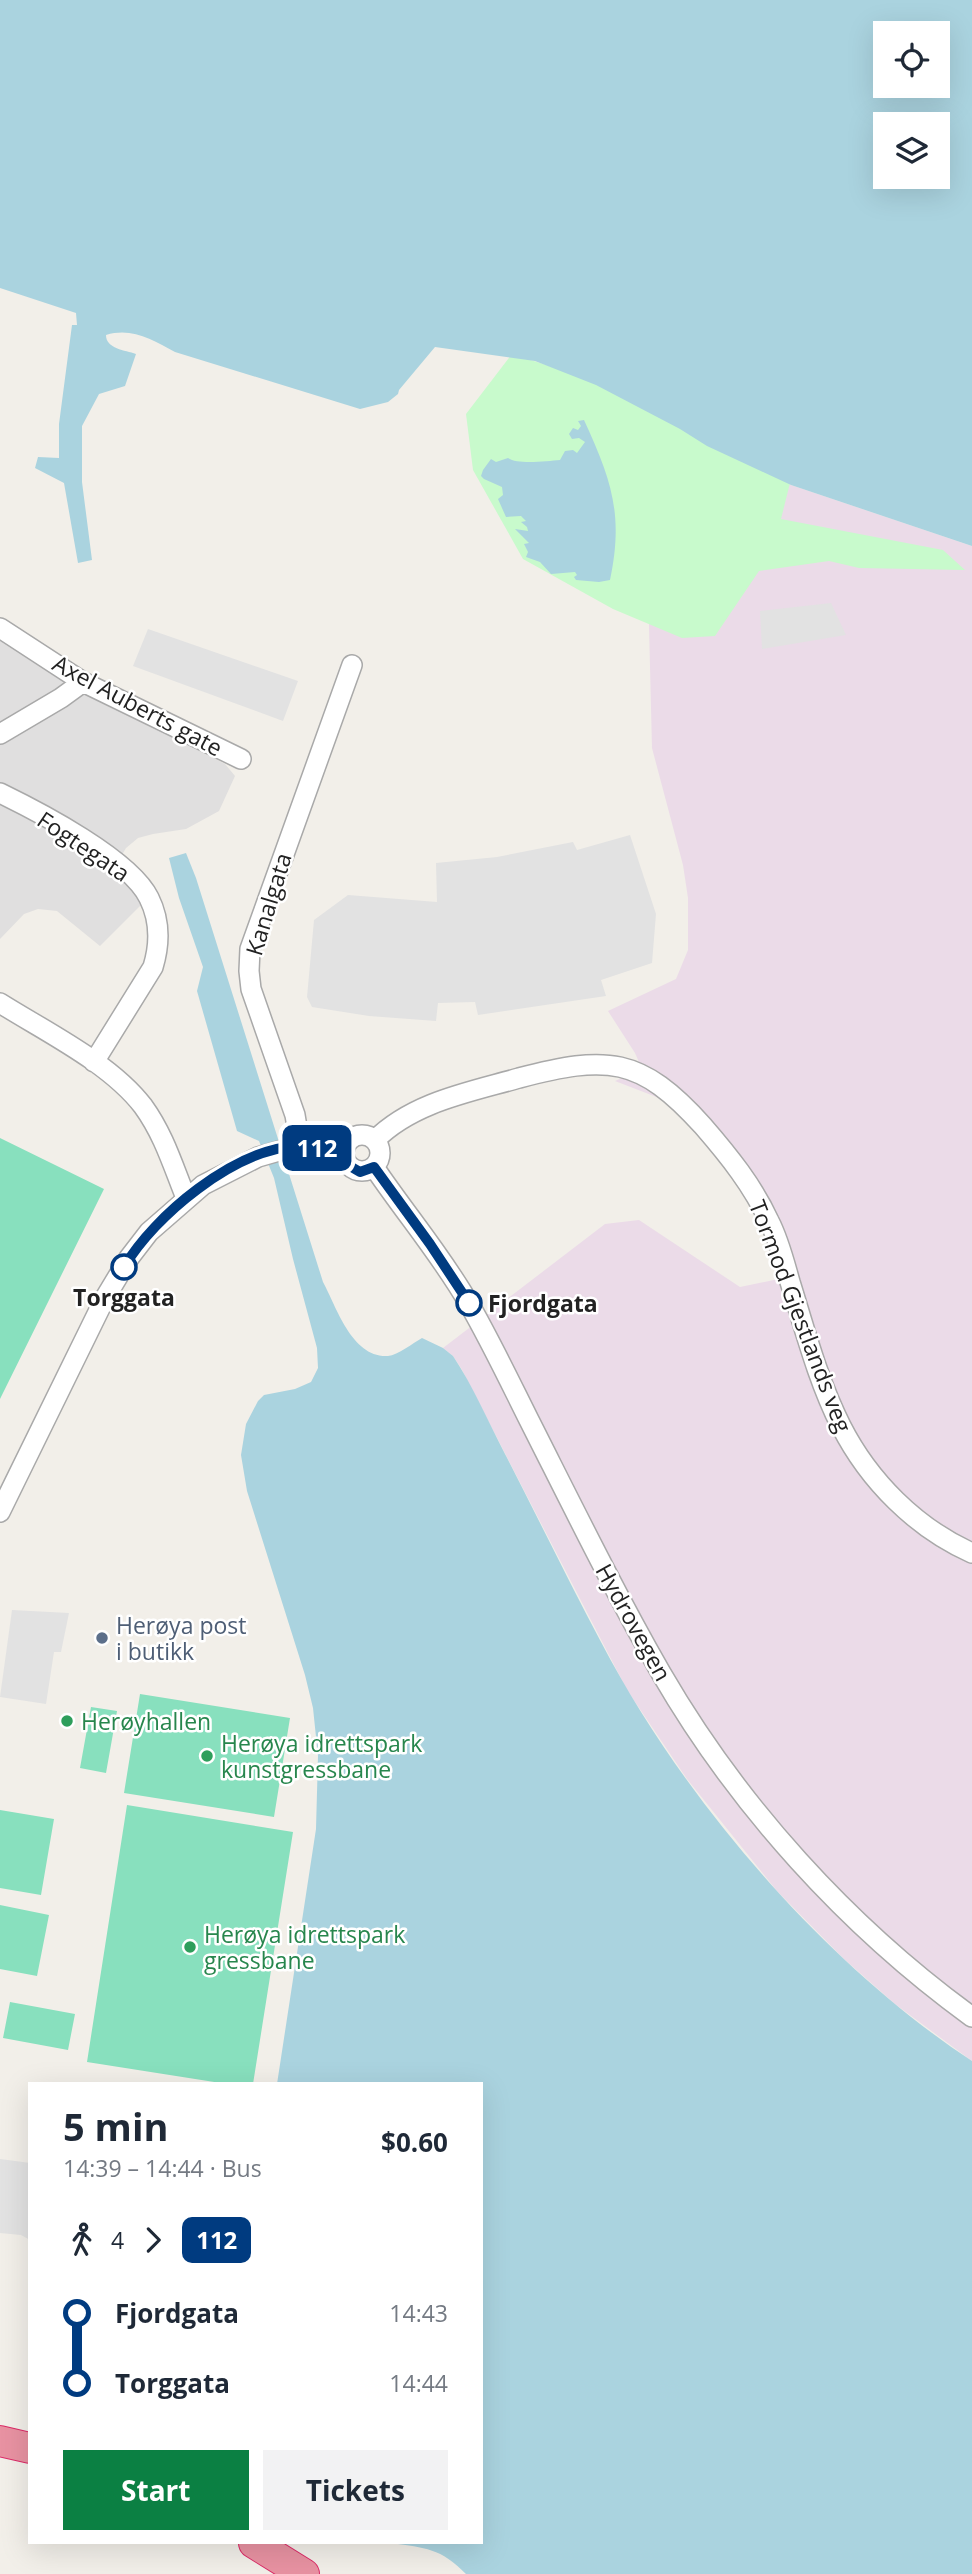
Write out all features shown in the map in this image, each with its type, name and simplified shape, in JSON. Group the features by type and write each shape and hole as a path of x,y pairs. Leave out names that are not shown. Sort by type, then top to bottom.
{"highway":[{"path":"0,2441 28,2448"},
{"path":"0,2460 28,2467"},
{"path":"256,2544 304,2574"}],"street":[{"name":"Axel Auberts gate","path":"0,628 83,682 241,759"},
{"name":"Kanalgata","path":"289,1147 297,1127 295,1115 254,999 249,971 250,949 352,666"},
{"path":"0,734 83,682"},
{"name":"Fogtegata","path":"0,793 100,852 139,883 149,898 158,932 158,950 153,967 94,1062"},
{"path":"0,1003 94,1062 142,1105 166,1143 186,1198"},
{"name":"Tormod Gjestlands veg","path":"375,1140 398,1120 429,1106 557,1068 582,1064 606,1065 637,1071 663,1087 729,1156 751,1188 777,1240 827,1394 842,1428 861,1458 885,1489 915,1518 945,1539 972,1553"},
{"path":"362,1135 375,1140 379,1144 381,1157 374,1167 360,1172 353,1170 348,1165 344,1151 346,1144 362,1135"},
{"path":"0,1512 105,1298 141,1243 186,1198 224,1172 289,1147 344,1151"},
{"name":"Hydrovegen","path":"374,1167 469,1303 662,1674 708,1747 751,1804 842,1905 900,1960 972,2017"}],"shaded area":[{"path":"707,446 791,485 972,546 972,2061 895,2004 844,1959 777,1891 687,1779 627,1690 461,1368 443,1348 605,1224 639,1220 740,1287 793,1276 759,1197 672,1103 615,1081 642,1069 608,1011 676,979 688,950 688,898 683,865 652,748 646,502"},
{"path":"831,603 846,635 762,649 760,611"},
{"path":"148,629 298,681 283,721 133,666"},
{"path":"0,631 77,685 225,764 235,776 219,811 186,829 138,838 126,848 119,860 116,874 147,899 100,946 57,911 38,909 24,914 0,939"},
{"path":"630,835 656,914 652,963 601,980 606,996 478,1015 475,1002 438,1003 436,1021 369,1016 312,1007 307,997 314,920 348,895 437,902 436,863 497,857 573,842 577,850"},
{"path":"12,1610 69,1613 61,1652 54,1652 46,1704 0,1697"},
{"path":"0,2159 28,2163 28,2239 21,2235 0,2233"}],"green space":[{"path":"512,354 618,388 792,475 781,519 943,550 965,570 859,568 829,561 759,571 715,636 682,638 613,609 523,559 473,470 466,414"},
{"path":"0,1138 104,1189 0,1399"},
{"name":"Herøya idrettspark kunstgressbane","path":"140,1694 290,1718 274,1817 124,1793"},
{"path":"91,1707 117,1711 106,1773 80,1768"},
{"name":"Herøya idrettspark gressbane","path":"127,1805 293,1832 253,2082 214,2082 87,2062"},
{"path":"0,1810 54,1819 41,1895 0,1888"},
{"path":"0,1905 49,1915 37,1976 0,1969"},
{"path":"10,2002 75,2014 68,2050 3,2038"}],"water":[{"path":"0,0 972,0 972,546 791,485 707,446 596,385 535,361 435,347 398,394 388,402 360,409 175,352 142,336 116,333 106,335 109,343 136,354 125,386 99,394 82,426 82,482 92,560 78,563 64,483 35,468 38,457 59,458 59,424 72,325 77,325 76,313 0,288"},
{"path":"584,420 608,479 615,516 616,535 610,580 599,582 576,580 575,572 551,574 540,562 526,557 528,552 524,544 529,543 515,529 528,531 521,522 526,521 521,516 506,517 498,499 503,495 502,487 481,476 491,459 496,462 508,458 540,462 560,460 565,451 573,450 577,453 585,442 579,438 572,439 569,434 573,428 578,430 581,426 578,421"},
{"path":"186,853 196,878 323,1282 347,1330 365,1349 375,1354 392,1355 422,1338 453,1356 474,1391 589,1619 634,1701 715,1818 761,1874 811,1927 863,1976 917,2021 972,2061 972,2574 466,2574 440,2554 398,2544 483,2544 483,2082 277,2082 316,1829 318,1756 313,1708 305,1675 247,1491 241,1455 246,1424 258,1401 264,1395 295,1389 311,1382 318,1368 317,1348 274,1178 259,1141 237,1131 197,991 203,967 179,898 169,858"}],"bus line":[{"name":"112","path":"124,1267 149,1232 203,1185 263,1155 296,1146 309,1147 344,1151 344,1158 353,1170 368,1171 374,1167 469,1303"}],"place":[{"name":"Torggata","path":"124,1267"},
{"name":"Fjordgata","path":"469,1303"},
{"name":"Herøya post i butikk","path":"102,1638"},
{"name":"Herøyhallen","path":"67,1721"},
{"name":"Herøya idrettspark kunstgressbane","path":"207,1756"},
{"name":"Herøya idrettspark gressbane","path":"190,1947"}]}
